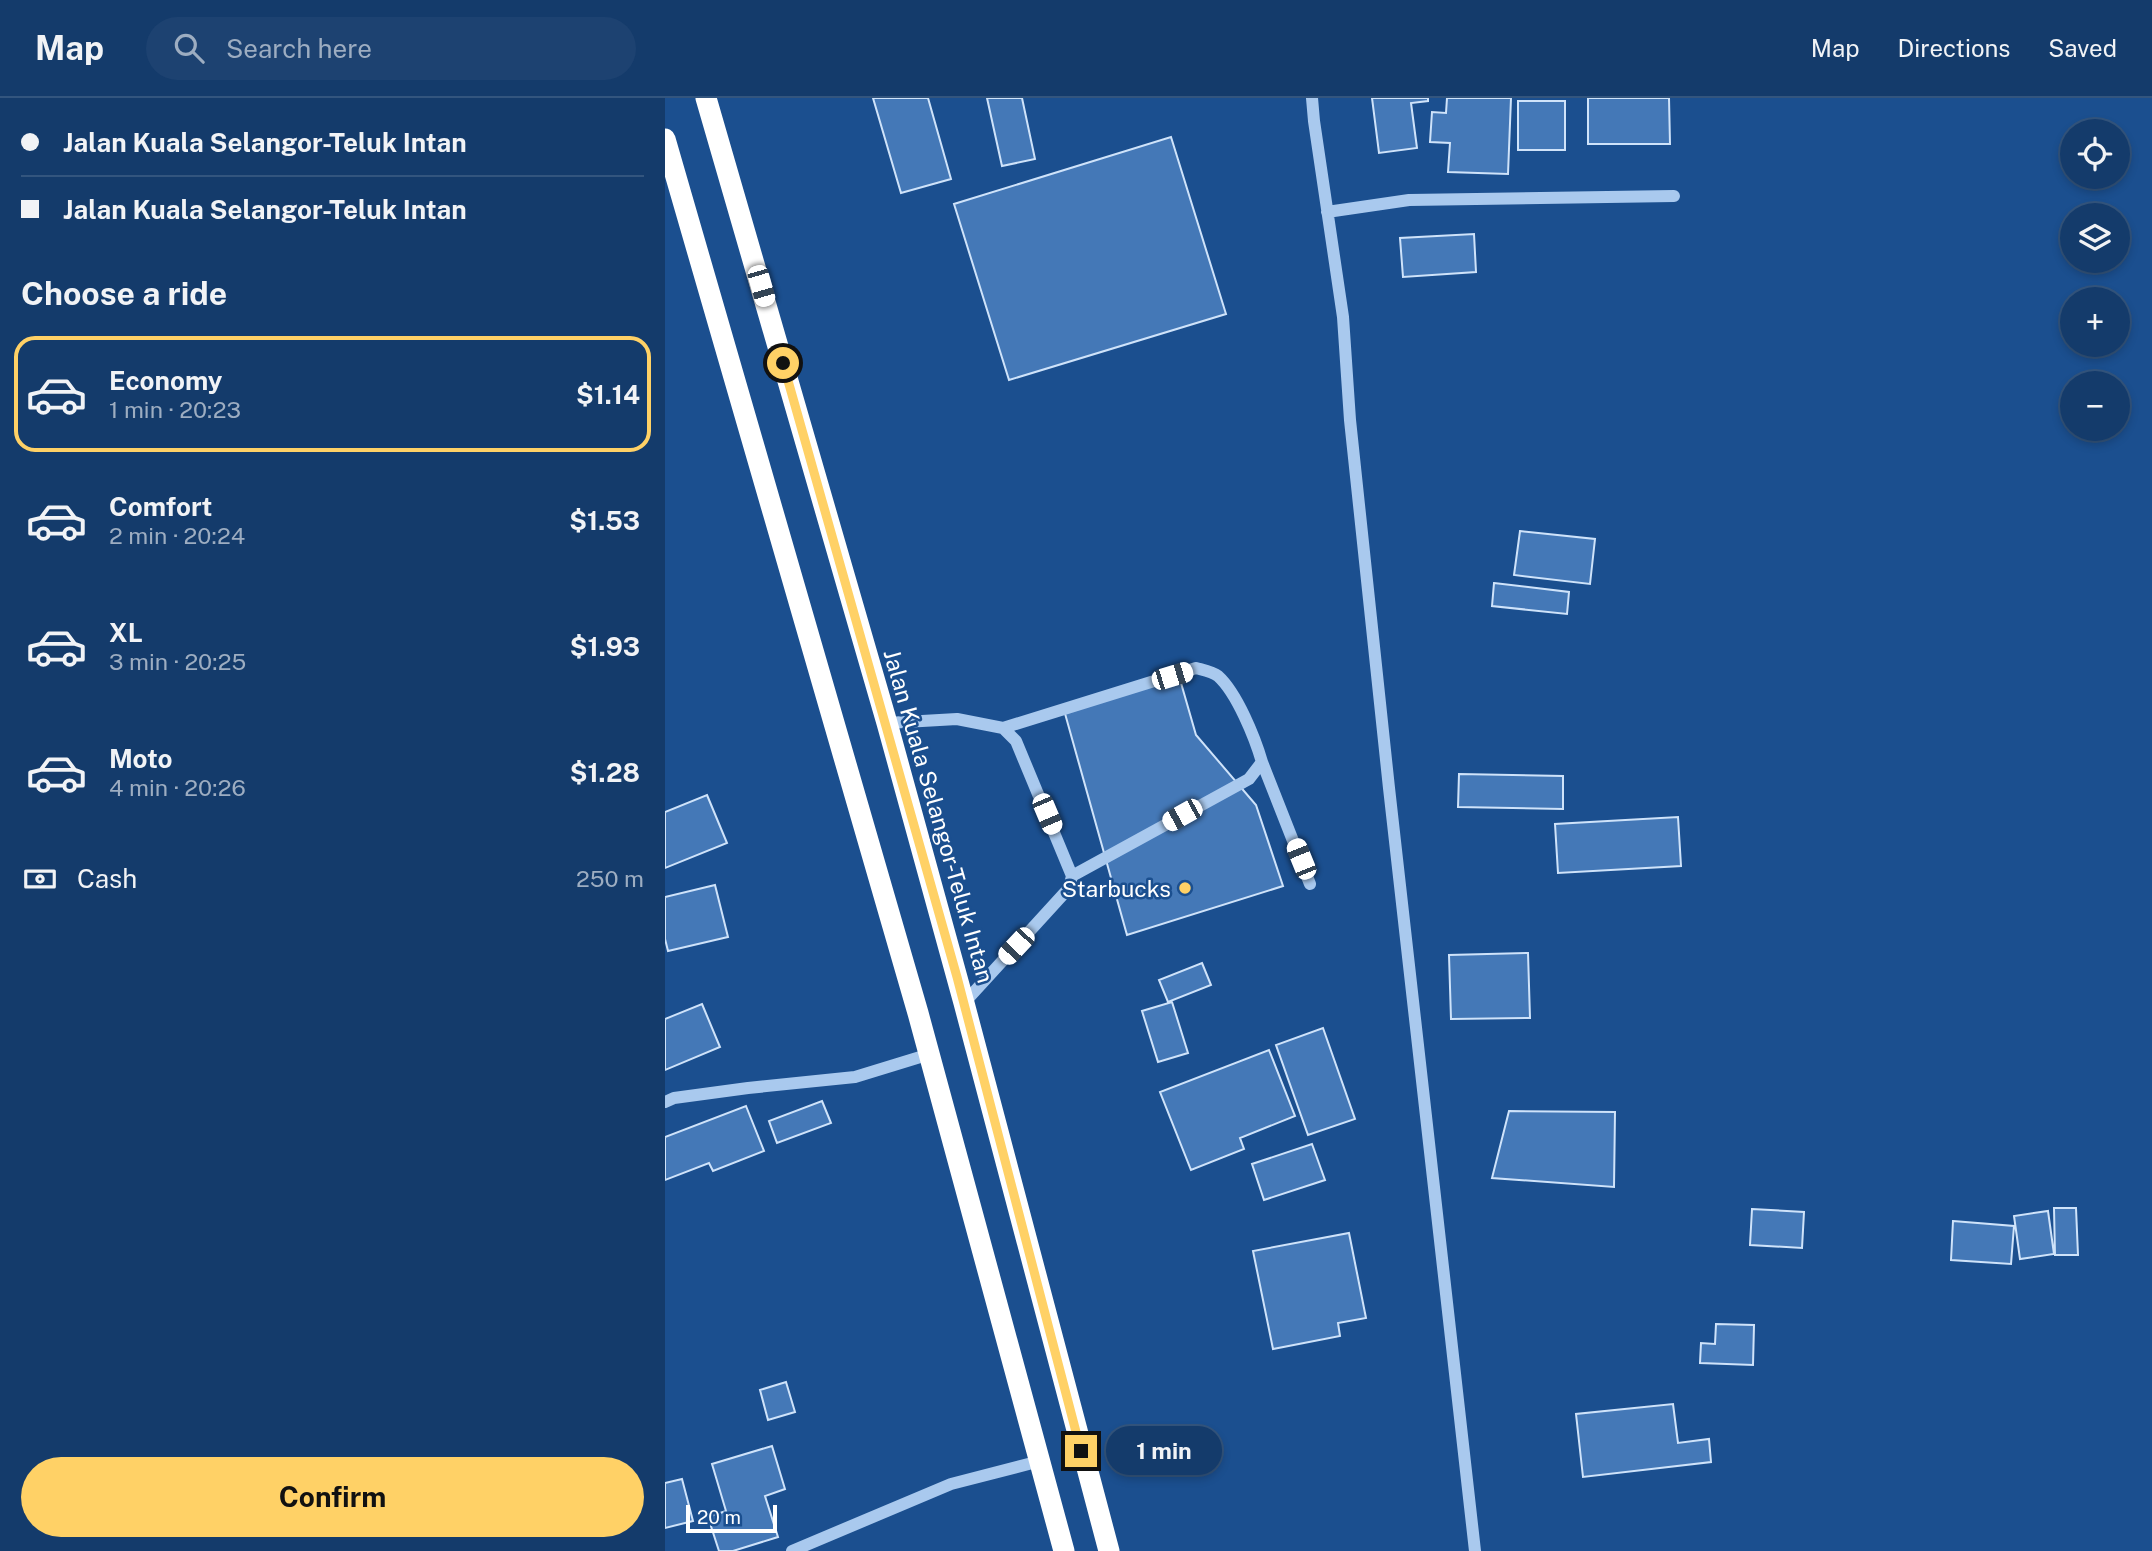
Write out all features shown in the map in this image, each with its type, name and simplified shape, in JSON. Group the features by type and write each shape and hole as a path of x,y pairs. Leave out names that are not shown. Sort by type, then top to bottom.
{"highway":[{"name":"Jalan Kuala Selangor-Teluk Intan","path":"706,98 887,723 1109,1551"},
{"path":"665,139 930,1054 1064,1551"}],"street":[{"path":"1312,98 1343,317 1350,420 1389,788 1475,1551"},
{"path":"1327,212 1409,200 1674,196"},
{"path":"887,723 957,719 1003,728 1196,668 1216,674 1233,696 1258,745 1262,762 1310,884"},
{"path":"964,1003 1069,888 1072,876 1016,741 1003,728"},
{"path":"1072,876 1249,779 1262,762"},
{"path":"665,1102 674,1098 748,1088 855,1077 930,1054"},
{"path":"792,1551 951,1484 1040,1461"}],"building":[{"path":"873,98 928,98 951,179 901,193"},
{"path":"987,98 1022,98 1035,159 1002,166"},
{"path":"1372,98 1428,98 1428,101 1411,103 1417,148 1379,153"},
{"path":"1447,98 1511,98 1508,174 1448,172 1450,143 1430,142 1432,112 1446,113"},
{"path":"1588,98 1669,98 1670,144 1588,144"},
{"path":"1518,101 1565,101 1565,150 1518,150"},
{"path":"1171,137 1226,314 1009,380 954,204"},
{"path":"1474,234 1476,272 1403,277 1400,238"},
{"path":"1520,531 1595,539 1590,584 1514,575"},
{"path":"1494,583 1569,592 1567,614 1492,606"},
{"path":"1179,676 1196,735 1256,805 1283,886 1127,935 1064,710"},
{"path":"1459,774 1563,776 1563,809 1458,807"},
{"path":"707,795 727,843 665,868 665,812"},
{"path":"1678,817 1681,866 1558,873 1555,824"},
{"path":"715,885 728,937 668,951 665,939 665,897"},
{"path":"1528,953 1530,1018 1451,1019 1449,955"},
{"path":"1202,963 1211,985 1168,1002 1159,980"},
{"path":"1172,1002 1188,1053 1158,1062 1142,1011"},
{"path":"702,1004 720,1047 665,1070 665,1019"},
{"path":"1323,1028 1355,1119 1308,1135 1276,1045"},
{"path":"1269,1050 1295,1116 1240,1138 1244,1149 1191,1170 1160,1092"},
{"path":"822,1101 831,1123 777,1143 769,1121"},
{"path":"746,1106 764,1151 713,1171 709,1163 665,1180 665,1137"},
{"path":"1509,1111 1615,1112 1614,1187 1492,1178"},
{"path":"1312,1144 1325,1180 1264,1200 1252,1164"},
{"path":"2054,1208 2076,1208 2078,1255 2055,1255"},
{"path":"1752,1209 1804,1212 1802,1248 1750,1245"},
{"path":"2048,1211 2054,1254 2020,1259 2014,1216"},
{"path":"1953,1221 2014,1226 2011,1264 1951,1260"},
{"path":"1349,1233 1366,1318 1338,1323 1340,1336 1273,1349 1253,1251"},
{"path":"1716,1324 1754,1325 1753,1365 1700,1363 1701,1343 1715,1344"},
{"path":"786,1382 795,1412 768,1420 760,1390"},
{"path":"1673,1404 1678,1443 1709,1439 1711,1462 1583,1477 1576,1414"},
{"path":"772,1446 785,1489 765,1496 778,1537 733,1551 719,1551 708,1517 726,1511 712,1464"},
{"path":"682,1479 693,1521 665,1528 665,1483"}],"place":[{"name":"Starbucks","path":"1185,888"}],"route":[{"path":"783,363 957,977 1081,1451"}]}
